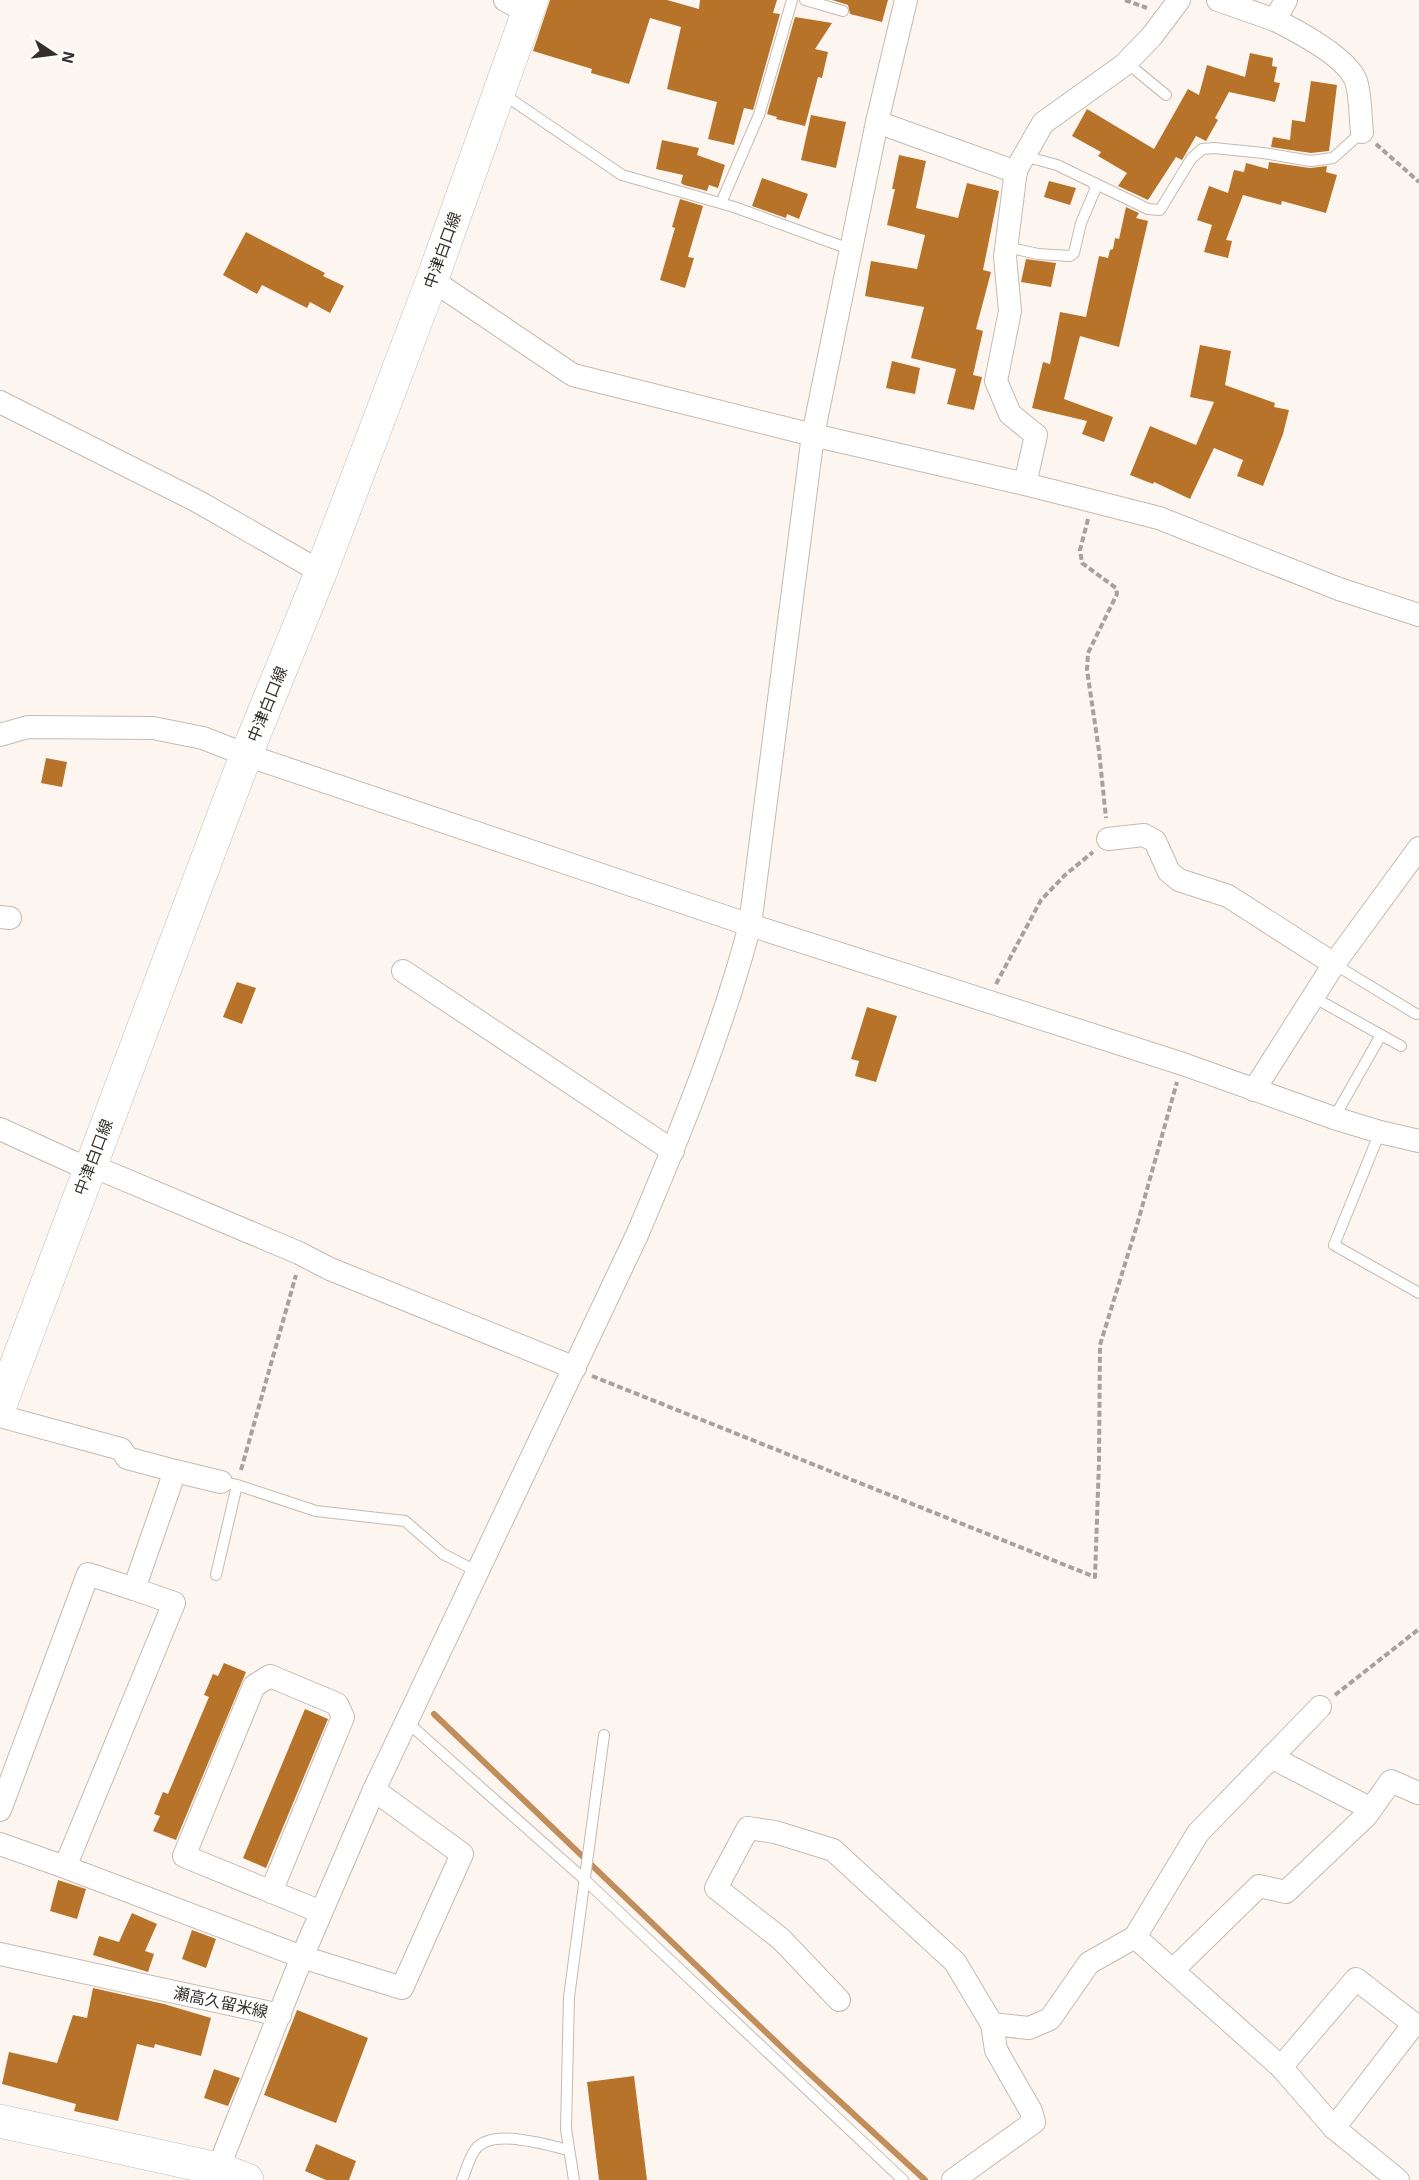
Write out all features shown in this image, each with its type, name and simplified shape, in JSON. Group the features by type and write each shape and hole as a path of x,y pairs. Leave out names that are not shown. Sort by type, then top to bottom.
{"main road":[{"name":"中津白口線","path":"0,1407 246,755 321,572 432,280 500,92 521,4"},
{"name":"瀬高久留米線","path":"0,2121 232,2174"}],"street":[{"path":"280,2015 302,1957 374,1790 575,1368 673,1151 734,984 750,925 813,435 877,122 906,0"},
{"path":"1025,484 1036,435 1010,414 996,381 1010,311 1005,257 1020,164 1043,123 1126,62 1152,36 1179,0"},
{"path":"1218,0 1275,20 1325,48 1352,71 1357,82 1362,132"},
{"path":"1275,20 1286,0"},
{"path":"877,122 1020,164"},
{"path":"432,280 573,375 1159,518 1339,589 1419,615"},
{"path":"0,402 197,501 321,572"},
{"path":"0,735 28,727 153,728 203,738 246,755 750,925 1183,1064 1334,1118 1419,1141"},
{"path":"1108,839 1144,835 1155,841 1169,872 1179,880 1228,896 1334,964"},
{"path":"1254,1090 1334,964 1419,848"},
{"path":"403,971 673,1151"},
{"path":"0,1129 302,1254 330,1269 575,1368"},
{"path":"0,1416 121,1449 128,1458 229,1484"},
{"path":"134,1589 174,1471"},
{"path":"1,1805 88,1574 174,1603 65,1867"},
{"path":"271,1892 343,1717 337,1704 270,1676 254,1686 183,1856 271,1892 321,1912"},
{"path":"992,2025 1029,2028 1050,2019 1089,1963 1136,1937 1198,1833 1320,1707"},
{"path":"1271,1757 1371,1809"},
{"path":"1173,1970 1259,1886 1286,1892 1366,1816 1391,1781 1419,1793"},
{"path":"0,1844 302,1957 402,1988 462,1854 374,1790"},
{"path":"839,2000 781,1939 716,1888 748,1828 776,1832 833,1850 956,1962 992,2025 996,2050 1031,2111 1034,2122 953,2180"},
{"path":"1136,1937 1281,2067 1334,2128 1398,2180"},
{"name":"瀬高久留米線","path":"0,1954 280,2015 232,2174"},
{"path":"1281,2067 1356,1979 1414,2024 1334,2128"}],"lane":[{"path":"721,203 759,115 792,0"},
{"path":"805,0 843,11"},
{"path":"1126,62 1166,95"},
{"path":"500,92 622,175 721,203 852,250"},
{"path":"1020,164 1057,165 1149,208 1160,210 1191,159 1202,149 1263,153 1311,161 1333,158 1362,132"},
{"path":"1007,248 1038,254 1070,256 1074,253 1081,223 1095,190 1094,183"},
{"path":"1334,964 1416,1014"},
{"path":"1313,997 1401,1046"},
{"path":"1334,1118 1381,1035"},
{"path":"1380,1132 1334,1245 1419,1293"},
{"path":"216,1575 229,1484 316,1511 405,1521 443,1554 478,1572"},
{"path":"407,1722 584,1879 903,2180"},
{"path":"574,2180 566,2129 568,1997 604,1735"},
{"path":"462,2180 476,2148 494,2138 522,2140 569,2150"}],"path":[{"path":"1362,132 1419,182"},
{"path":"987,1002 1041,900 1065,875 1108,839 1099,751 1087,670 1088,653 1118,594 1116,588 1082,563 1080,550 1092,501"},
{"path":"575,1368 1095,1577 1100,1345 1183,1064"},
{"path":"229,1484 302,1254"},
{"path":"1320,1707 1419,1629"}],"building":[{"path":"550,0 667,0 699,9 700,0 777,0 773,13 780,14 753,110 744,108 734,145 708,139 717,102 667,89 681,27 650,18 629,84 591,73 592,69 533,51"},
{"path":"832,0 888,0 882,22 850,14 848,5"},
{"path":"795,17 832,23 815,49 828,52 822,78 818,77 805,126 776,119 777,117 767,114"},
{"path":"1250,53 1273,58 1272,66 1277,67 1274,82 1280,83 1275,102 1229,92 1215,118 1218,120 1206,141 1196,136 1182,160 1176,157 1148,200 1118,186 1127,173 1098,156 1101,152 1072,136 1087,109 1154,149 1188,89 1199,95 1207,65 1245,77"},
{"path":"1311,81 1337,85 1329,151 1311,153 1271,147 1273,137 1290,140 1292,120 1305,122"},
{"path":"811,115 846,122 836,168 801,160"},
{"path":"662,140 699,148 697,155 725,165 718,188 709,185 707,191 684,185 681,183 683,175 656,169"},
{"path":"899,155 926,161 916,208 958,218 967,183 999,191 983,270 991,272 976,329 983,331 973,375 982,377 974,410 947,404 956,369 911,358 924,307 865,296 871,261 917,269 925,235 887,225 895,189 892,189"},
{"path":"1269,162 1310,168 1327,166 1326,172 1337,175 1326,213 1282,201 1281,205 1243,195 1226,240 1232,241 1228,258 1204,252 1212,225 1197,220 1209,186 1228,193 1234,170 1244,172 1246,163 1268,169"},
{"path":"762,178 808,194 799,219 787,214 786,218 752,206"},
{"path":"1049,181 1076,188 1070,205 1044,197"},
{"path":"680,199 703,206 688,257 694,258 685,288 660,280 675,228 672,227"},
{"path":"1126,207 1139,213 1136,218 1148,221 1119,347 1080,336 1064,399 1113,417 1104,442 1082,434 1087,421 1032,408 1043,362 1050,364 1060,312 1086,317 1099,256 1108,258 1115,238 1119,239"},
{"path":"246,232 325,273 323,276 344,286 330,313 310,302 307,308 262,285 257,294 223,275"},
{"path":"1026,259 1056,263 1051,287 1021,282"},
{"path":"1200,345 1231,351 1225,385 1275,403 1274,407 1289,410 1283,434 1263,486 1237,476 1243,460 1214,448 1190,499 1154,482 1153,484 1130,475 1150,426 1196,445 1214,402 1190,397"},
{"path":"892,361 920,368 915,394 886,388"},
{"path":"46,758 67,762 62,787 41,783"},
{"path":"237,982 256,988 242,1024 223,1017"},
{"path":"867,1007 897,1016 876,1082 855,1076 859,1061 851,1059"},
{"path":"224,1663 246,1672 176,1840 153,1831 160,1816 154,1814 163,1792 168,1794 209,1697 204,1695 213,1674 218,1676"},
{"path":"305,1709 328,1719 266,1868 243,1858"},
{"path":"58,1880 86,1889 77,1919 50,1911"},
{"path":"132,1913 157,1924 145,1951 154,1954 148,1972 93,1955 99,1936 119,1942"},
{"path":"192,1930 216,1939 206,1968 182,1959"},
{"path":"93,1988 164,2004 211,2018 201,2056 155,2044 154,2048 137,2044 118,2121 74,2111 76,2104 2,2084 9,2052 57,2063 73,2015 87,2018"},
{"path":"297,2010 368,2038 336,2123 264,2095"},
{"path":"214,2069 240,2078 228,2106 204,2098"},
{"path":"634,2076 647,2180 599,2180 587,2082"},
{"path":"316,2144 356,2161 349,2180 326,2180 305,2171"}],"waterway":[{"path":"434,1714 796,2061 925,2180"}]}
